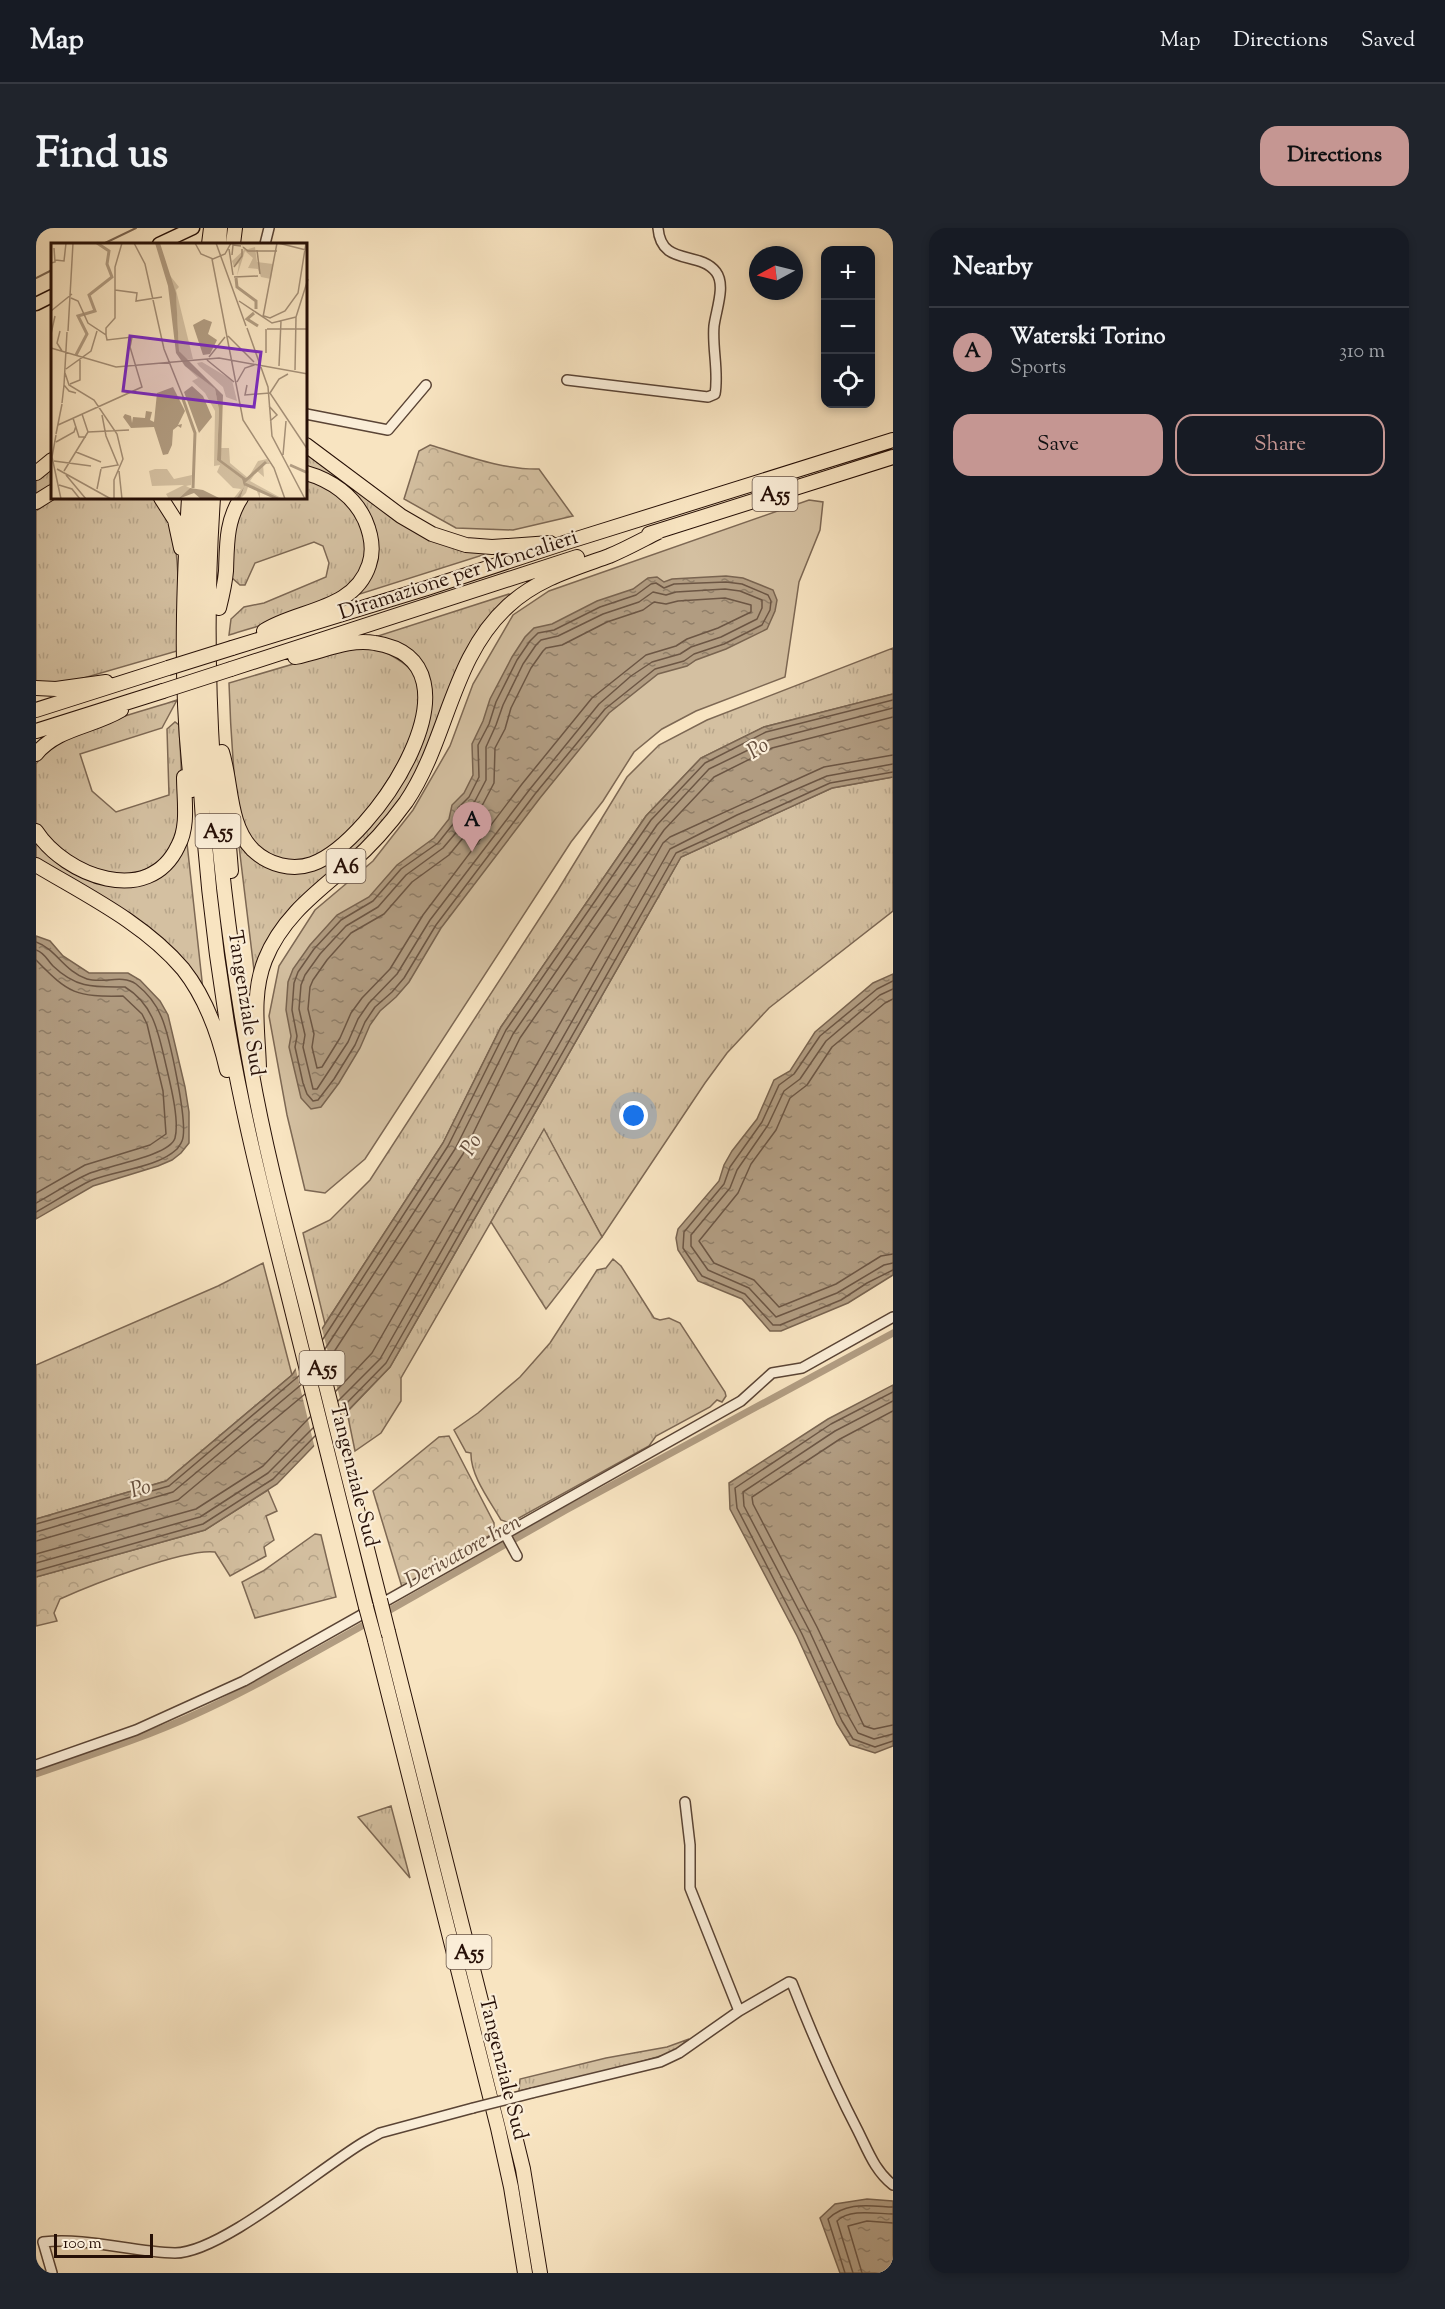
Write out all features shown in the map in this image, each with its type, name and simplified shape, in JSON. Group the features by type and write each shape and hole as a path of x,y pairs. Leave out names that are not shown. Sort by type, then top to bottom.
{"highway":[{"path":"209,243 211,228"},
{"path":"219,243 220,228"},
{"path":"233,243 235,228"},
{"name":"Diramazione per Moncalieri","path":"36,710 893,440"},
{"path":"308,446 407,520 446,540 466,545 492,547 567,542"},
{"name":"Diramazione per Moncalieri","path":"36,731 893,457"},
{"path":"36,473 51,461"},
{"path":"252,641 272,626 310,613 343,598 360,582 369,567 370,538 360,512 334,485 308,474"},
{"path":"36,502 51,493"},
{"path":"162,500 177,526 185,584"},
{"path":"189,500 185,584 187,743 192,794 205,857"},
{"name":"Tangenziale Sud","path":"199,500 195,655 198,756 205,857 228,1031 272,1230 498,2128 511,2187 525,2273"},
{"path":"219,608 226,573 228,529 233,511 240,500"},
{"name":"Tangenziale Sud","path":"213,503 210,647 213,756 219,842 238,995 267,1150 523,2169 540,2273"},
{"name":"A55","path":"213,503 218,553 222,752"},
{"name":"A6","path":"267,1150 259,1068 256,991 265,960 277,935 302,905 377,837 406,802 430,759 465,667 482,634 505,608 531,588 658,532"},
{"path":"222,752 227,767 234,813 245,840 255,851 272,862 295,867 311,864 324,858 353,835 392,788 413,747 424,716 425,685 415,665 396,650 376,643 359,642 302,656 263,659"},
{"path":"36,688 56,689 94,682 117,684"},
{"path":"36,754 56,737 112,716 140,698"},
{"path":"36,831 57,856 88,874 123,880 153,874 173,855 182,837 185,813 184,761 187,743"},
{"path":"222,752 231,872 259,1068"},
{"path":"36,865 127,920 183,969 201,998 216,1032 235,1107 254,1156"}],"main road":[{"path":"161,243 193,228"},
{"path":"36,304 51,296"}],"street":[{"path":"265,243 269,228"},
{"path":"567,380 708,397 715,394 713,338 719,295 718,274 702,262 677,256 668,250 662,243 658,228"},
{"path":"308,414 388,429 426,385"},
{"path":"36,1765 161,1719 244,1681 504,1532 741,1401 772,1372 802,1368 893,1317"},
{"path":"504,1532 517,1556"},
{"path":"685,1802 690,1845 690,1888 739,2011"},
{"path":"52,2273 43,2242 62,2240 176,2253 199,2248 235,2230 363,2142 380,2133 660,2062 679,2053 739,2011 789,1982 792,1983 821,2056 878,2170 893,2185"}],"green space":[{"path":"430,445 498,464 539,469 573,516 513,530 456,528 404,499 419,451"},
{"path":"308,453 404,525 486,552 486,554 360,594 373,525 308,469"},
{"path":"51,468 51,489 36,498 36,479"},
{"path":"308,480 314,481 337,494 355,513 366,536 365,558 348,589 336,598 307,611 229,635 231,619 244,607 264,603 326,577 329,563 323,546 314,542 255,563 245,585 240,585 231,577 235,523 246,500 308,500"},
{"path":"52,500 155,500 164,512 176,549 177,651 63,684 36,681 36,511"},
{"path":"809,500 823,502 820,530 799,582 785,677 696,711 662,729 634,752 603,801 571,842 365,1159 325,1193 305,1190 287,1115 269,1016 279,966 315,910 373,861 413,810 450,746 473,684 513,615 549,591"},
{"path":"509,594 510,596 491,614 469,645 426,753 402,798 366,842 292,906 277,925 254,970 239,846 279,871 345,848 427,723 431,710 429,682 411,654 403,647 378,638 378,636"},
{"path":"376,647 407,666 419,685 420,705 413,730 401,757 385,785 366,810 327,850 309,860 299,862 283,860 269,854 249,835 240,816 234,771 229,683 344,649"},
{"path":"893,648 893,694 764,727 701,758 646,816 501,1027 443,1143 325,1324 303,1233 330,1220 370,1180 558,890 627,777 659,745 707,720"},
{"path":"177,700 162,728 80,754 92,791 116,812 169,795 167,729 175,722 179,725 182,803 178,833 174,843 162,858 147,869 131,874 96,871 64,854 38,828 36,823 36,764 62,741 80,732"},
{"path":"893,777 893,911 769,1008 727,1053 602,1237 544,1130 401,1378 401,1401 381,1433 355,1451 347,1412 390,1367 681,857 832,788"},
{"path":"36,841 89,879 170,868 187,843 203,990 198,982 36,859"},
{"path":"544,1129 602,1237 546,1309 491,1222"},
{"path":"613,1259 621,1266 654,1318 660,1320 669,1318 680,1323 726,1396 722,1402 717,1400 710,1407 656,1436 649,1446 510,1523 501,1520 477,1479 471,1453 466,1452 454,1430 520,1377 550,1343 597,1270 606,1268"},
{"path":"263,1263 292,1375 166,1481 36,1519 36,1365 218,1286"},
{"path":"449,1436 494,1523 494,1533 402,1587 373,1491 439,1437"},
{"path":"268,1490 277,1511 266,1516 274,1540 264,1547 266,1556 230,1576 215,1552 201,1552 161,1561 60,1599 54,1613 57,1621 36,1626 36,1577 205,1530"},
{"path":"315,1534 321,1535 336,1597 255,1618 242,1582 263,1571"},
{"path":"391,1806 410,1878 358,1817"},
{"path":"689,2039 671,2053 612,2070 519,2091 520,2079 606,2058 667,2047"}],"water":[{"path":"726,576 743,578 773,590 777,600 767,629 687,666 658,674 609,713 540,798 441,928 409,982 380,1011 339,1083 321,1107 311,1109 301,1098 289,1047 291,1036 286,1010 288,982 293,969 310,945 337,915 369,897 397,865 434,838 449,819 452,805 464,793 473,775 472,744 490,699 525,637 534,628 552,624 597,601 633,589 648,578 657,577 664,582 672,579"},
{"name":"Po","path":"893,694 893,777 832,788 681,857 390,1367 277,1484 205,1530 36,1577 36,1519 166,1481 292,1375 443,1143 501,1027 646,816 701,758 764,727"},
{"path":"36,936 50,941 63,956 89,973 128,973 140,980 160,1001 168,1015 185,1087 189,1112 189,1143 172,1160 93,1186 36,1219"},
{"path":"893,974 893,1275 848,1303 781,1331 770,1331 742,1299 698,1281 678,1250 676,1238 678,1229 719,1181 732,1151 757,1119 774,1080 790,1071 815,1032 873,983"},
{"path":"893,1385 893,1746 875,1753 850,1745 837,1724 797,1636 730,1509 729,1483 828,1419"},
{"path":"867,2199 893,2201 893,2273 840,2273 820,2218 835,2204"}],"pier":[{"path":"321,1325 345,1418 315,1449 295,1366"}],"waterway":[{"path":"105,243 136,228"},
{"path":"36,278 51,270"},
{"name":"Derivatore Iren","path":"383,1614 566,1510 893,1333"},
{"name":"Derivatore Iren","path":"36,1774 137,1739 218,1704 371,1621"}],"place":[{"name":"Waterski Torino","path":"472,852"}]}
